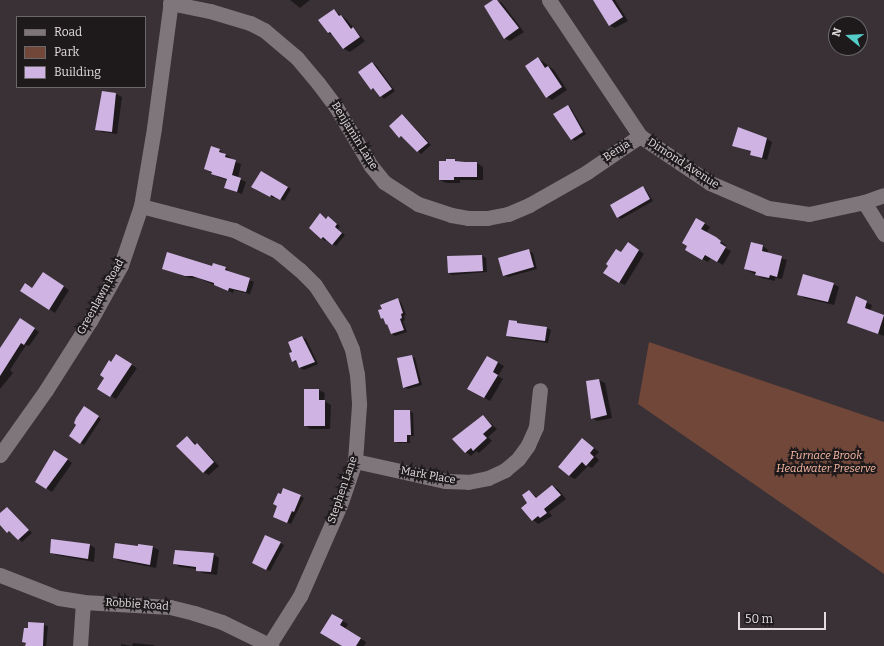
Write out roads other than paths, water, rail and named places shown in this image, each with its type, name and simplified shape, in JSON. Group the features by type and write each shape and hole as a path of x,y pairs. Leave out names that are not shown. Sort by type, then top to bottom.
{"street":[{"name":"Dimond Avenue","path":"549,0 640,136 710,184 768,208 809,214 864,202 884,195"},
{"name":"Benjamin Lane","path":"171,2 250,22 264,30 297,58 318,83 336,107 371,166 384,182 418,204 451,215 468,218 487,218 508,214 529,205 594,167"},
{"name":"Greenlawn Road","path":"1,450 46,390 90,321 121,265 141,206 154,128 171,2"},
{"name":"Benja","path":"594,167 640,136"},
{"path":"864,202 884,234"},
{"name":"Stephen Lane","path":"141,206 234,230 277,251 315,285 343,328 352,349 357,374 359,405 355,460 340,505 300,596 270,646"},
{"name":"Mark Place","path":"355,460 445,481 468,482 488,478 505,470 518,459 528,445 536,426 540,390"},
{"name":"Robbie Road","path":"0,575 59,598 83,602 170,607 222,622 270,646"},
{"path":"80,646 83,602"}],"park label":[{"name":"Furnace Brook Headwater Preserve","path":"826,463"}]}
